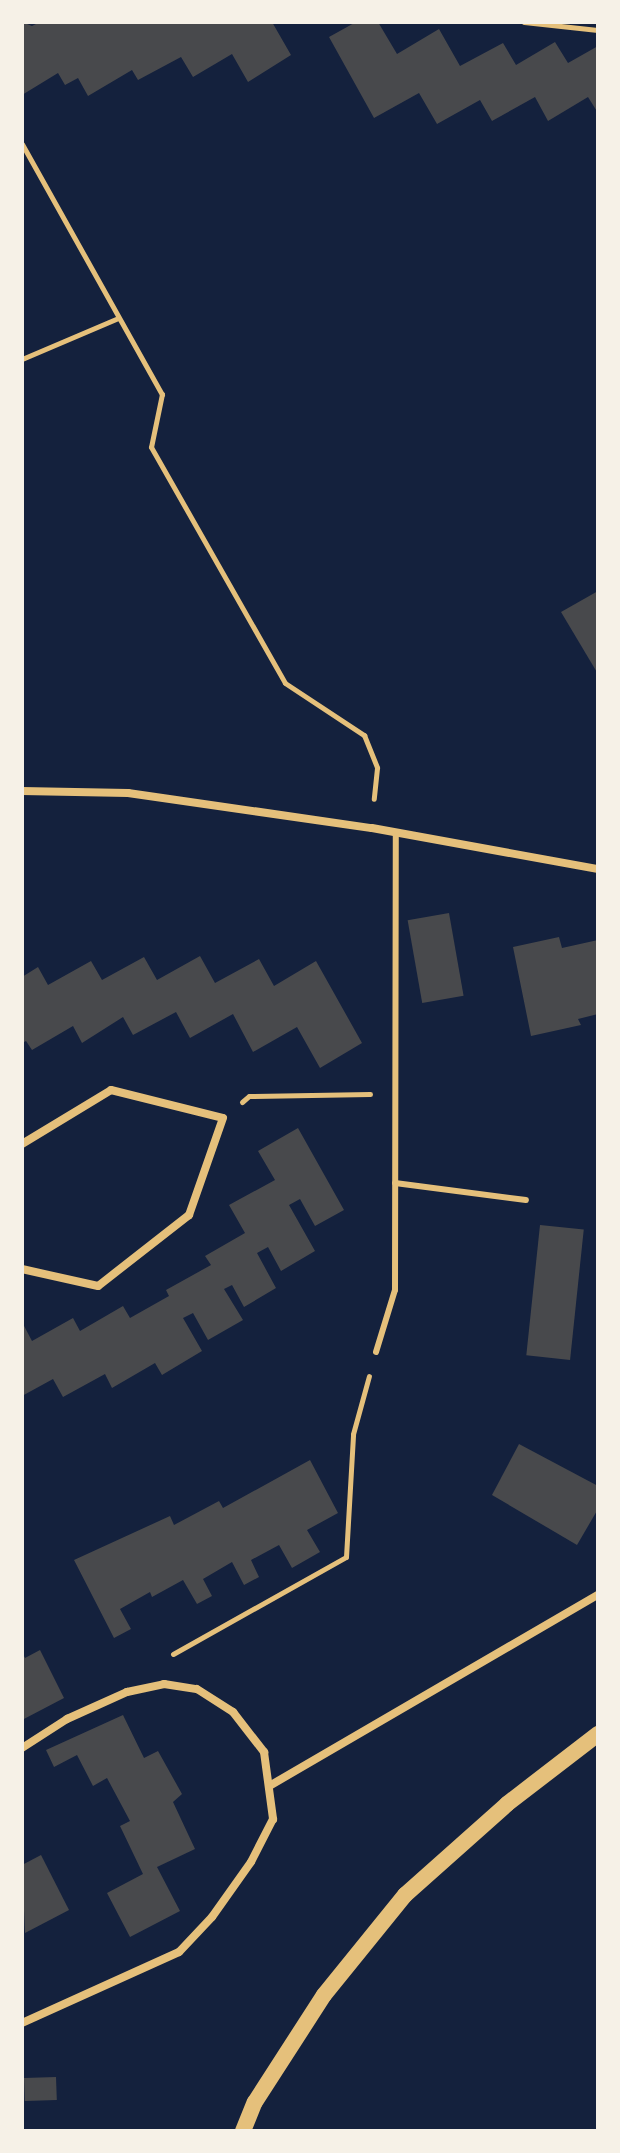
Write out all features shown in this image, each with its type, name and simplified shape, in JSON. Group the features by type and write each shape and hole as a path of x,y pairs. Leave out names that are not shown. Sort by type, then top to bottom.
{"main road":[{"path":"243,2131 255,2102 324,1995 405,1895 507,1804 598,1734"}],"street":[{"path":"22,791 128,793 372,828 598,869"},
{"path":"22,1144 111,1090 223,1118 189,1215 98,1286 22,1269"},
{"path":"271,1785 598,1595"},
{"path":"22,1748 67,1719 127,1692 164,1684 197,1689 233,1712 256,1742 271,1785 273,1819 251,1862 212,1917 179,1952 22,2023"}],"lane":[{"path":"376,1352 395,1290 396,832"},
{"path":"395,1183 526,1200"}],"path":[{"path":"524,22 598,30"},
{"path":"22,144 162,394 151,447 285,683 364,735 377,768 372,828"},
{"path":"22,359 118,318"},
{"path":"223,1118 249,1096 395,1094"},
{"path":"171,1656 346,1557 353,1434 376,1352"}],"building":[{"path":"22,22 32,26 40,22 272,22 291,55 248,82 232,54 193,77 181,57 138,80 132,70 88,96 78,78 65,85 58,73 22,95"},
{"path":"356,22 378,22 397,54 439,29 460,66 503,43 516,65 555,42 568,63 598,46 598,113 588,97 548,121 535,97 492,121 480,100 437,124 419,93 374,118 329,37"},
{"path":"598,591 598,674 561,612"},
{"path":"449,913 464,996 422,1003 408,920"},
{"path":"559,937 562,948 598,940 598,1014 578,1019 581,1025 531,1036 513,947"},
{"path":"200,956 215,983 259,959 274,986 316,961 362,1043 320,1068 297,1027 253,1052 233,1014 190,1038 176,1012 133,1035 123,1017 82,1043 73,1026 32,1050 26,1041 22,1043 22,977 38,967 48,985 91,961 102,980 144,957 157,980"},
{"path":"298,1128 344,1210 315,1226 300,1199 289,1205 315,1251 281,1271 268,1247 257,1253 276,1288 244,1307 232,1285 224,1289 243,1320 208,1340 193,1313 183,1318 202,1351 162,1375 155,1363 112,1388 105,1374 63,1397 53,1379 22,1396 22,1322 32,1341 73,1318 80,1331 123,1306 130,1318 169,1296 166,1290 211,1265 205,1256 245,1233 229,1205 275,1180 258,1151"},
{"path":"540,1225 584,1230 570,1360 526,1355"},
{"path":"519,1444 598,1486 598,1509 577,1545 492,1495"},
{"path":"310,1460 338,1513 307,1530 320,1552 292,1568 279,1545 251,1560 259,1577 244,1585 232,1562 203,1579 212,1596 197,1604 183,1580 152,1597 150,1592 120,1609 131,1629 114,1638 74,1560 170,1516 174,1525 219,1501 223,1508"},
{"path":"40,1650 64,1698 22,1720 22,1652 25,1658"},
{"path":"123,1715 144,1758 158,1751 182,1794 173,1802 195,1849 157,1867 180,1911 130,1937 107,1893 143,1874 120,1826 130,1821 107,1778 93,1786 77,1755 54,1767 46,1750"},
{"path":"41,1855 69,1910 25,1933 22,1865"},
{"path":"56,2077 57,2100 25,2101 24,2078"}]}
